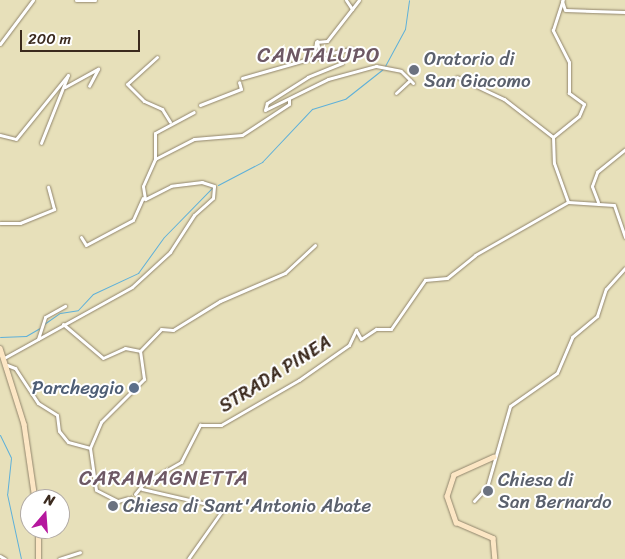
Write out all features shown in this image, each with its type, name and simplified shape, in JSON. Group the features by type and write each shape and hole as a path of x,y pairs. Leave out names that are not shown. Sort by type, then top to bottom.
{"street":[{"path":"0,44 33,0"},
{"path":"76,0 95,0"},
{"path":"346,0 352,9"},
{"path":"317,41 327,40 358,0"},
{"path":"563,0 566,10 625,12"},
{"path":"553,137 579,116 584,104 569,93 569,62 553,30 563,0"},
{"path":"317,41 319,51 328,54 352,49"},
{"path":"313,58 317,41"},
{"path":"157,56 126,84 144,101 162,109 170,122"},
{"path":"242,78 313,58 342,60 262,108 289,99 328,79 382,66 401,72 412,81 396,93"},
{"path":"65,87 98,70 89,86"},
{"path":"0,135 16,139 68,75 65,87 41,143"},
{"path":"457,77 504,99 542,126 553,137 554,163 568,202 599,203 616,207 625,237"},
{"path":"200,104 218,94 241,89 239,82"},
{"path":"155,159 194,139 242,135 289,104 289,99"},
{"path":"81,237 86,245 134,220 155,159 155,132 170,122 194,112"},
{"path":"599,203 592,186 597,172 625,149"},
{"path":"4,358 143,278 170,252 194,215 213,198 215,189 208,182 192,182 143,197"},
{"path":"0,223 20,224 54,209 48,187"},
{"name":"STRADA PINEA","path":"142,489 144,483 181,462 200,425 221,424 299,380 350,345 354,331 361,339 376,329 391,329 425,280 447,278 475,255 568,202"},
{"path":"140,351 161,329 173,330 220,301 286,273 315,246"},
{"path":"474,501 487,487 510,406 557,373 572,337 597,316 606,289 625,268"},
{"path":"38,339 43,321 65,306"},
{"path":"63,324 103,358 126,348 140,351"},
{"path":"0,348 7,365 24,424 34,489"},
{"path":"129,497 118,501 98,492 90,448 101,422 144,379 140,351"},
{"path":"7,365 15,368 38,403 57,415 59,431 68,442 90,448"},
{"path":"494,457 454,474 447,489 448,504 456,522 493,538 495,559"},
{"path":"135,494 142,489 224,508 188,559"},
{"path":"38,539 38,559"},
{"path":"59,559 80,552"},
{"path":"0,556 5,559"}],"waterway":[{"path":"385,66 405,29 409,0"},
{"path":"218,185 262,162 312,109 345,99 383,69"},
{"path":"44,324 60,313 78,310 93,294 138,273 164,237 212,188"},
{"path":"0,337 26,336 40,328"},
{"path":"0,435 11,458 7,494 21,559"}],"tunnel":[{"path":"130,497 135,494"}],"place":[{"name":"Oratorio di San Giacomo","path":"414,70"},
{"name":"Parcheggio","path":"134,388"},
{"name":"Chiesa di San Bernardo","path":"488,491"},
{"name":"Chiesa di Sant'Antonio Abate","path":"113,506"}],"district":[{"name":"CANTALUPO","path":"319,55"},
{"name":"CARAMAGNETTA","path":"164,478"}]}
